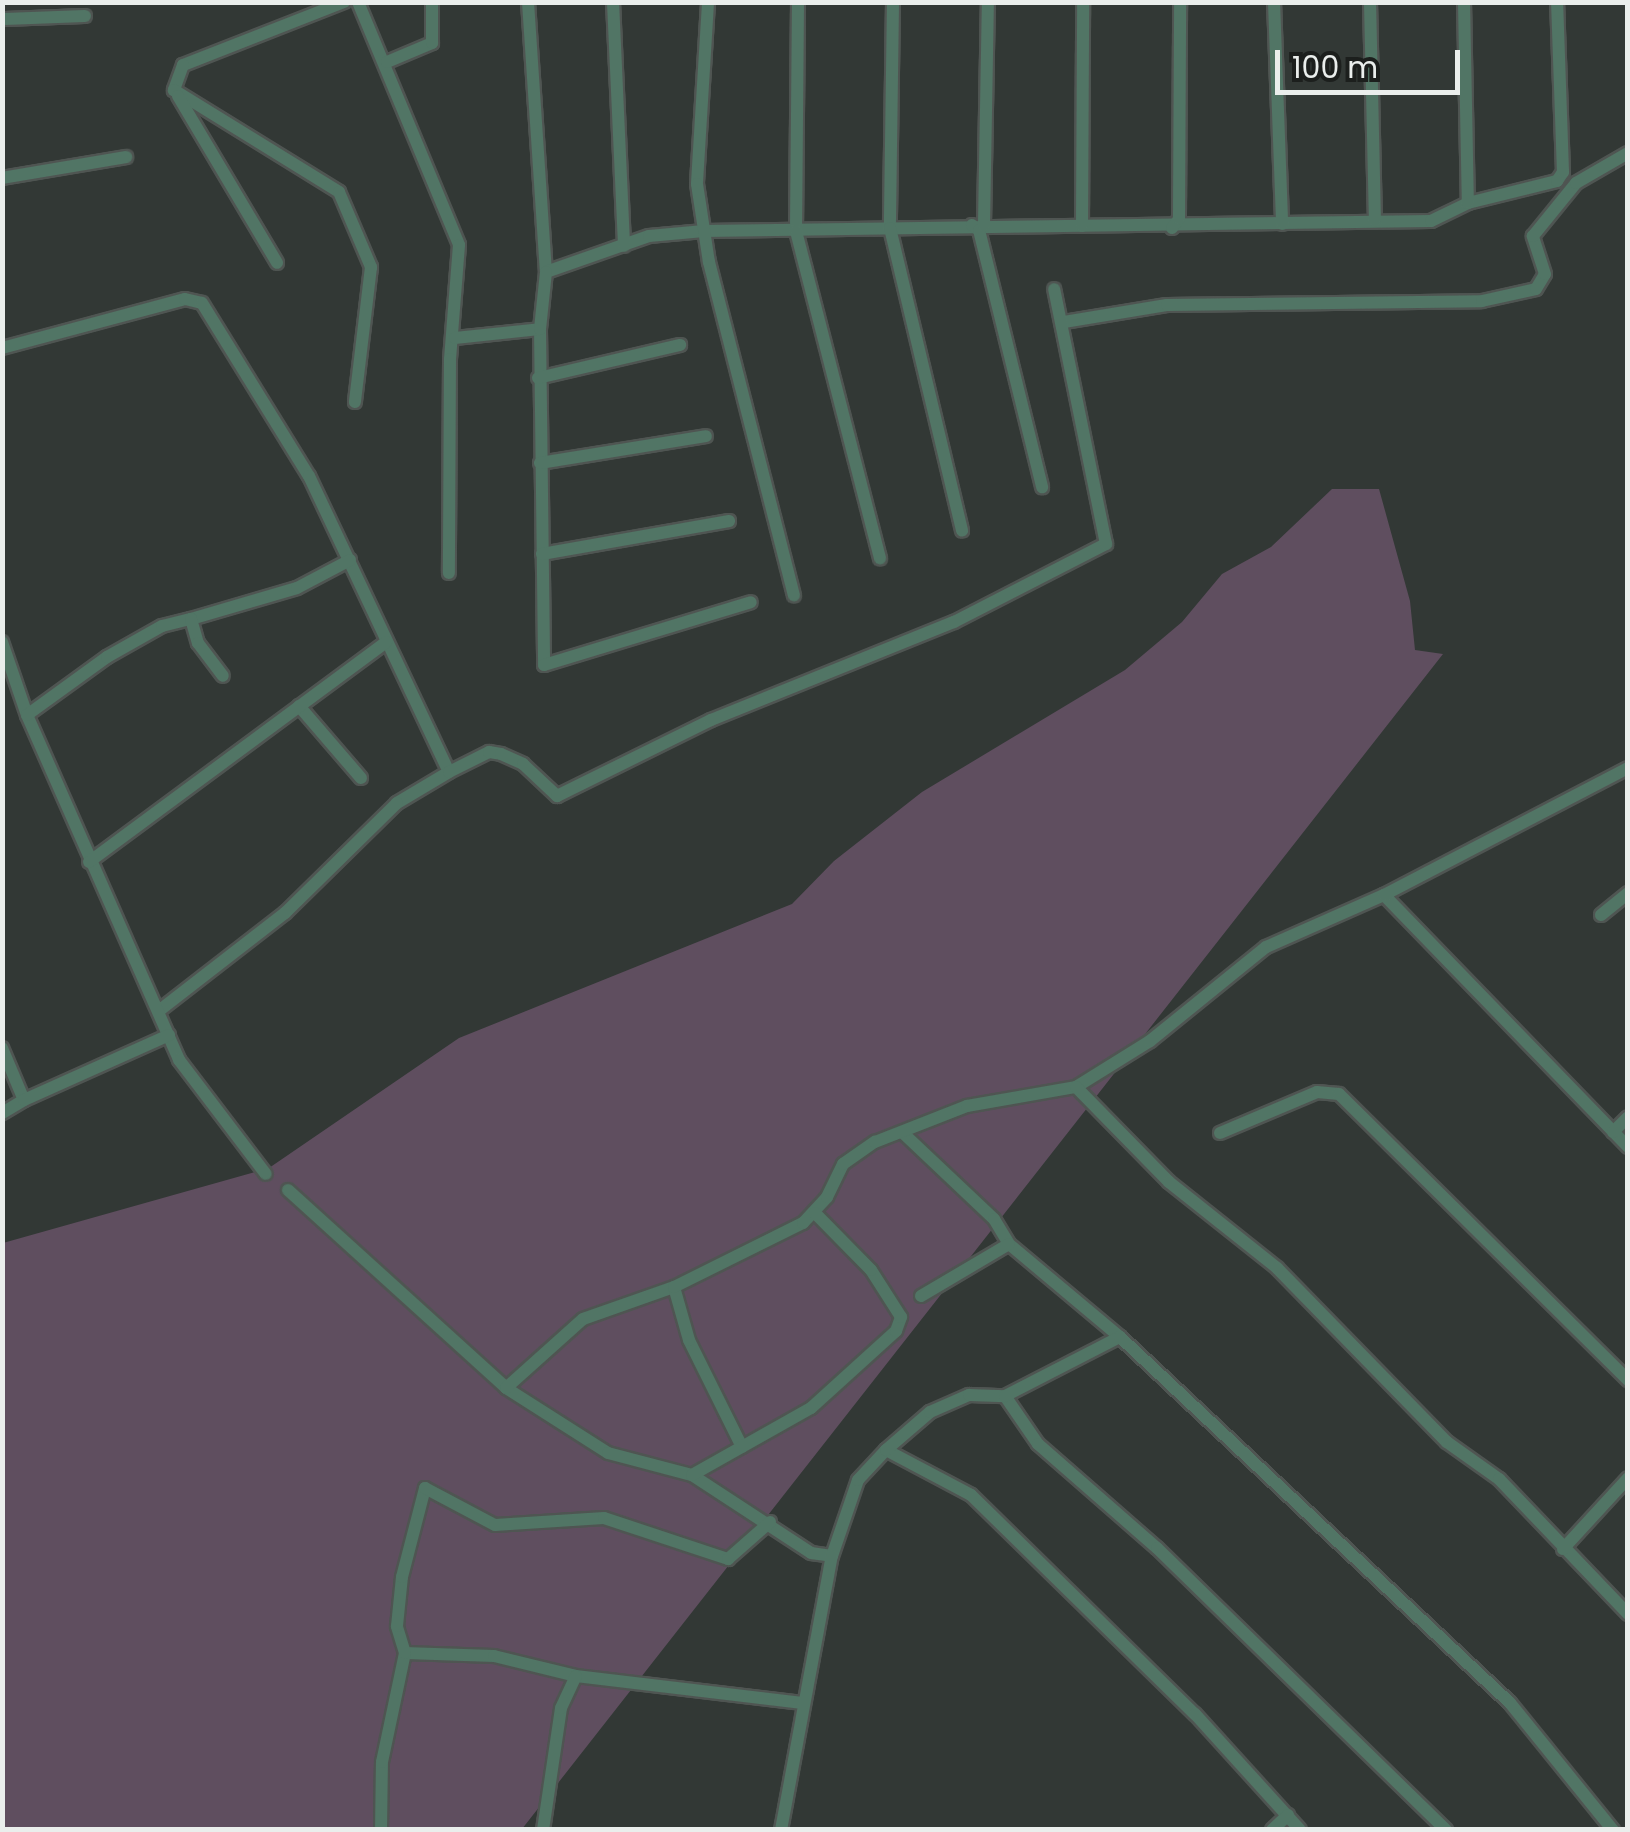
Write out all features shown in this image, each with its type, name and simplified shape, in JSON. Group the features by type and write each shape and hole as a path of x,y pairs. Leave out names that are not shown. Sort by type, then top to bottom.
{"street":[{"path":"174,90 183,65 344,2"},
{"path":"358,2 455,224 449,574"},
{"path":"387,62 432,44 432,2"},
{"path":"528,2 546,272 538,378 544,665 751,602"},
{"path":"613,2 624,246"},
{"path":"798,2 796,231 880,558"},
{"path":"893,2 890,228 962,531"},
{"path":"988,2 978,225 1042,486"},
{"path":"1082,226 1083,2"},
{"path":"1172,228 1179,219 1180,2"},
{"path":"1274,2 1282,224"},
{"path":"1370,2 1375,221"},
{"path":"1464,2 1468,203"},
{"path":"546,272 648,236 704,231 978,225 1172,228 1431,221 1468,203 1545,185 1562,172 1557,2"},
{"path":"708,3 697,184 704,231 794,595"},
{"path":"2,19 85,16"},
{"path":"174,90 278,263"},
{"path":"174,90 339,192 372,266 354,402"},
{"path":"1064,322 1167,305 1482,301 1536,288 1544,274 1533,236 1576,183 1628,153"},
{"path":"2,178 126,156"},
{"path":"160,1010 285,912 397,803 489,752 501,754 557,796 711,720 954,622 1106,544 1064,322 1054,289"},
{"path":"2,348 185,299 202,303 309,476 450,772"},
{"path":"456,338 540,329"},
{"path":"538,378 680,345"},
{"path":"540,463 706,436"},
{"path":"542,554 729,521"},
{"path":"27,716 107,656 162,626 297,588 350,560"},
{"path":"190,619 198,643 223,676"},
{"path":"2,642 5,666 179,1060 266,1174"},
{"path":"90,862 386,642"},
{"path":"299,706 361,778"},
{"path":"506,1388 583,1319 718,1270 816,1212 843,1164 967,1106 1076,1087 1150,1041 1266,948 1384,895 1628,768"},
{"path":"1602,915 1628,893"},
{"path":"1384,895 1628,1147"},
{"path":"2,1114 24,1100 169,1035"},
{"path":"2,1048 24,1100"},
{"path":"1076,1087 1169,1182 1277,1268 1448,1442 1499,1479 1628,1614"},
{"path":"1220,1133 1317,1092 1339,1094 1628,1380"},
{"path":"1613,1132 1628,1117"},
{"path":"903,1133 994,1219 1010,1244 1120,1337 1510,1703 1613,1830"},
{"path":"288,1190 506,1388 608,1453 692,1474 770,1522 811,1553 832,1556"},
{"path":"692,1474 811,1408 899,1325 900,1317 870,1270 816,1212"},
{"path":"921,1296 1010,1244"},
{"path":"674,1287 689,1340 742,1446"},
{"path":"783,1829 802,1703 832,1556 858,1480 930,1412 969,1395 1005,1396 1120,1337"},
{"path":"1005,1396 1038,1444 1157,1548 1446,1830"},
{"path":"886,1450 971,1495 1195,1714 1300,1830"},
{"path":"1563,1549 1628,1478"},
{"path":"381,1830 382,1762 405,1653 397,1626 402,1577 425,1488 495,1525 604,1518 728,1559 770,1522"},
{"path":"405,1653 494,1656 576,1676 802,1703"},
{"path":"543,1830 561,1708 576,1676"},
{"path":"1272,1830 1288,1816"}],"shaded area":[{"path":"1332,489 1379,489 1410,601 1415,650 1443,654 522,1829 3,1830 3,1243 269,1168 459,1038 792,904 834,861 922,792 1125,670 1182,622 1222,574 1271,547"}]}
